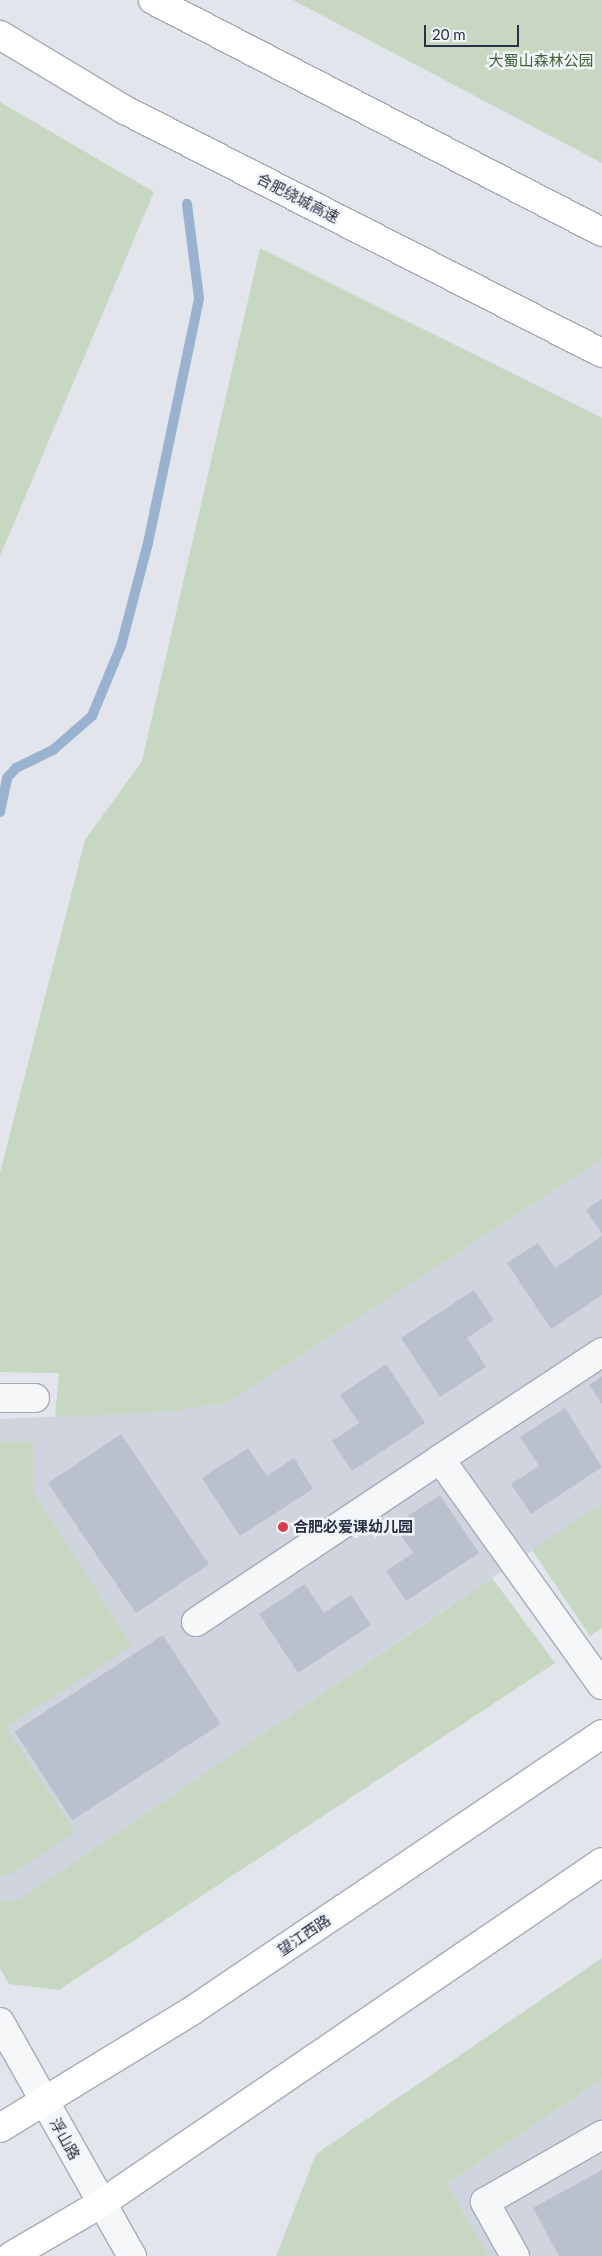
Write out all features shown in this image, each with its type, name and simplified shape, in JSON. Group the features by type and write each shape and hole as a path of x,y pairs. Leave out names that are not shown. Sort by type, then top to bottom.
{"main road":[{"path":"153,0 602,232"},
{"name":"合肥绕城高速","path":"0,35 125,110 602,353"},
{"name":"望江西路","path":"0,2128 193,2010 602,1734"},
{"path":"11,2256 102,2203 599,1870"}],"street":[{"path":"196,1622 602,1352"},
{"path":"0,1398 35,1398"},
{"path":"440,1459 602,1685"},
{"name":"浮山路","path":"0,2022 132,2256"},
{"path":"515,2256 485,2202 602,2136"}],"shaded area":[{"name":"合肥必爱课幼儿园","path":"602,1159 602,1503 15,1902 0,1900 0,1419 168,1412 229,1402"},
{"path":"602,2079 602,2256 489,2256 447,2184"}],"green space":[{"name":"大蜀山森林公园","path":"293,0 602,0 602,163"},
{"path":"0,102 154,192 0,556"},
{"path":"260,248 602,418 602,1159 229,1402 168,1412 55,1417 59,1373 0,1372 0,1173 85,840 142,761"},
{"path":"0,1442 33,1442 33,1492 132,1646 6,1727 75,1832 8,1876 0,1875"},
{"path":"602,1503 602,1628 590,1636 532,1550"},
{"path":"492,1578 555,1663 59,1990 9,1984 0,1968 0,1900 15,1902"},
{"path":"602,1958 602,2079 447,2184 489,2256 276,2256 316,2154"}],"building":[{"path":"602,1199 602,1233 586,1210"},
{"path":"602,1236 602,1295 551,1329 507,1263 538,1243 555,1268"},
{"path":"474,1290 494,1320 467,1338 486,1367 440,1397 401,1338"},
{"path":"386,1364 425,1423 352,1471 332,1441 359,1423 340,1395"},
{"path":"602,1376 602,1404 589,1385"},
{"path":"565,1408 602,1467 531,1514 511,1484 539,1466 520,1437"},
{"path":"121,1434 209,1564 136,1613 48,1483"},
{"path":"248,1448 267,1476 294,1458 313,1489 240,1536 202,1478"},
{"path":"440,1495 479,1553 406,1601 386,1571 413,1553 394,1525"},
{"path":"305,1584 324,1613 351,1595 371,1625 298,1673 259,1614"},
{"path":"163,1635 221,1724 72,1820 15,1731"},
{"path":"602,2170 602,2256 559,2256 533,2208"}],"waterway":[{"path":"0,812 7,778 16,768 53,750 92,716 121,646 148,543 199,298 187,204"}],"place":[{"name":"合肥必爱课幼儿园","path":"283,1527"}]}
